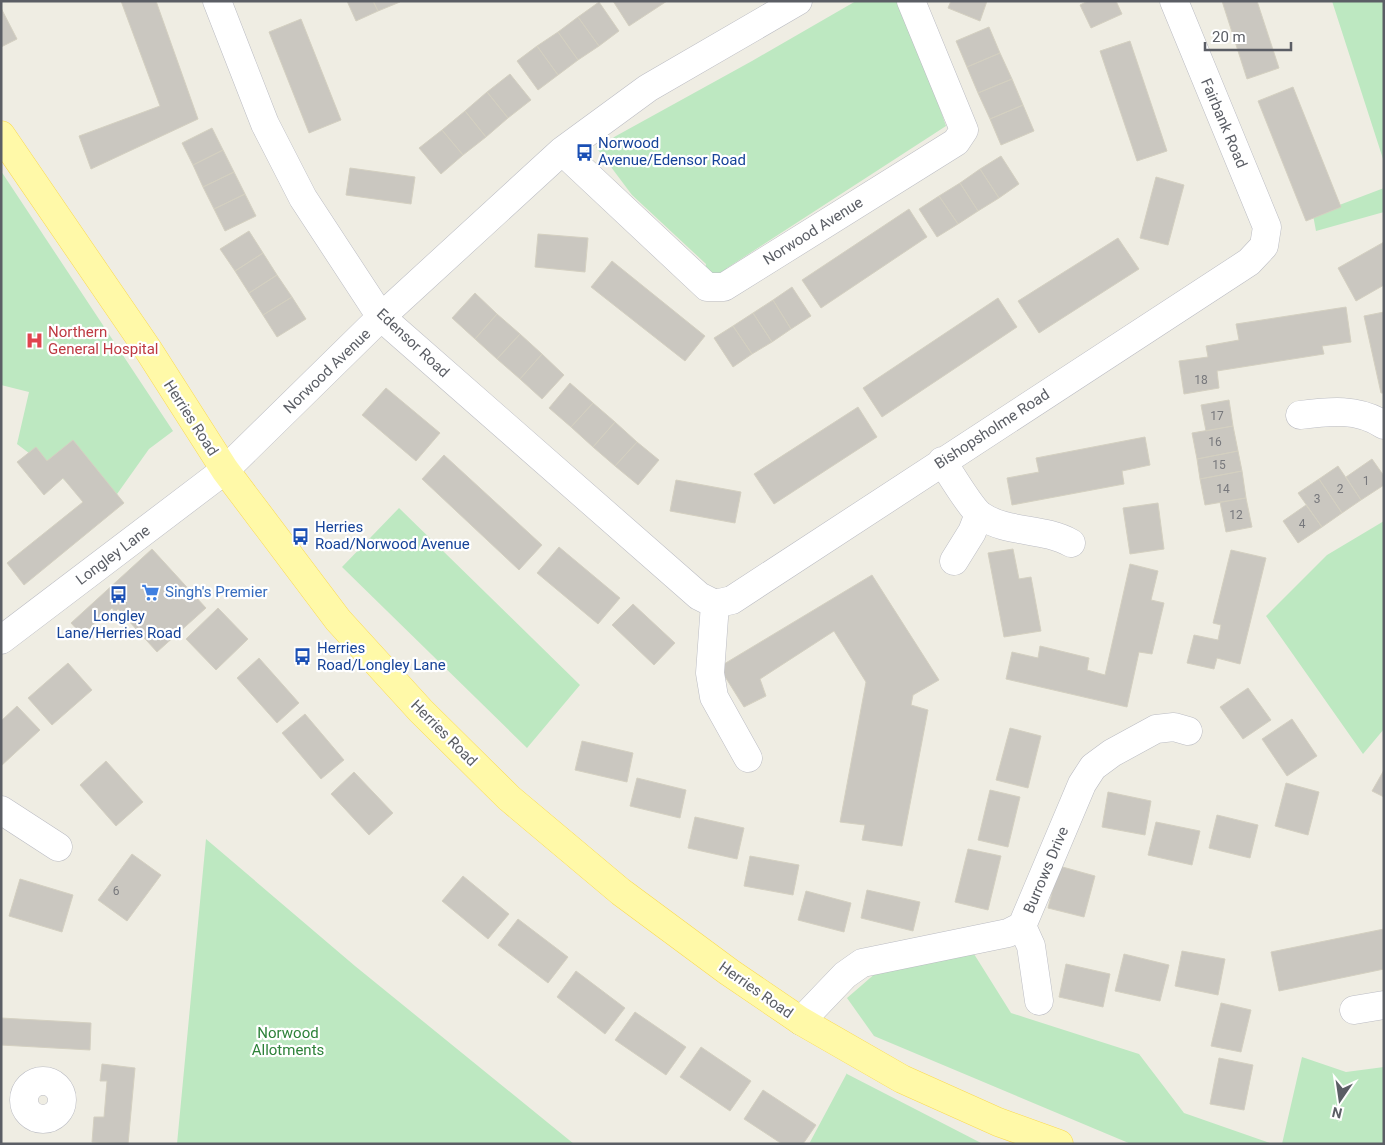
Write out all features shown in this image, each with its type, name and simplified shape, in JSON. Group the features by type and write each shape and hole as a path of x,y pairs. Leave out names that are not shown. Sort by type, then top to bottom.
{"main road":[{"name":"Herries Road","path":"1,135 149,351 225,470 338,620 421,711 509,798 621,892 729,972 801,1022 902,1079 998,1122 1059,1144"}],"street":[{"name":"Edensor Road","path":"217,1 265,124 303,198 381,317 699,596 714,604"},
{"name":"Norwood Avenue","path":"225,470 381,317 562,150 648,88 798,1"},
{"name":"Norwood Avenue","path":"562,150 707,288 724,287 956,142 964,130 911,1"},
{"name":"Fairbank Road","path":"1174,1 1267,227 1264,246"},
{"name":"Bishopsholme Road","path":"714,604 732,600 1249,262 1264,246"},
{"path":"1300,414 1355,412 1384,425"},
{"path":"942,461 979,514 1000,524 1059,536 1071,543"},
{"name":"Longley Lane","path":"4,633 225,470"},
{"path":"954,561 972,532 979,514"},
{"path":"714,604 710,673 714,697 748,758"},
{"name":"Burrows Drive","path":"801,1022 845,975 862,963 1008,933 1022,926 1082,784 1093,767 1112,753 1156,729 1174,726 1188,731"},
{"path":"1,810 58,847"},
{"path":"1022,926 1031,946 1039,1001"},
{"path":"1354,1010 1384,1005"}],"green space":[{"path":"856,1 903,1 946,126 727,268 723,277 705,272 706,264 632,195 596,147"},
{"path":"1332,1 1384,1 1384,162"},
{"name":"Northern General Hospital","path":"1,171 173,431 149,449 105,511 17,444 29,392 1,385"},
{"path":"1384,188 1384,212 1316,231 1313,215"},
{"path":"399,508 580,685 527,748 342,567"},
{"path":"1384,521 1384,729 1363,754 1266,616 1327,555"},
{"name":"Norwood Allotments","path":"206,839 355,966 574,1144 177,1144"},
{"path":"969,946 1011,1013 1139,1054 1184,1113 1273,1144 1131,1144 874,1036 847,998 877,972"},
{"path":"1302,1057 1346,1072 1384,1067 1384,1144 1282,1144"},
{"path":"847,1074 983,1144 809,1144"}],"building":[{"path":"121,1 156,1 198,119 91,169 79,136 160,106"},
{"path":"347,1 373,1 378,11 356,21"},
{"path":"373,1 399,1 400,2 378,11"},
{"path":"613,1 667,1 629,26"},
{"path":"951,1 987,1 980,21 948,8"},
{"path":"1088,1 1116,1 1122,14 1091,28 1080,5"},
{"path":"1222,1 1257,1 1279,68 1247,79"},
{"path":"599,2 619,31 599,46 578,17"},
{"path":"1,8 17,39 1,47"},
{"path":"578,17 599,46 578,60 558,32"},
{"path":"301,19 341,120 309,133 269,32"},
{"path":"989,27 1000,53 967,67 956,41"},
{"path":"558,32 578,60 558,75 537,46"},
{"path":"1130,41 1167,151 1137,161 1100,51"},
{"path":"537,46 558,75 538,90 517,61"},
{"path":"1000,53 1012,79 978,93 967,67"},
{"path":"510,74 531,100 508,118 487,92"},
{"path":"1012,79 1023,105 990,119 978,93"},
{"path":"1293,87 1341,207 1306,221 1258,101"},
{"path":"487,92 508,118 486,137 465,111"},
{"path":"1023,105 1034,131 1001,145 990,119"},
{"path":"465,111 486,137 463,155 442,130"},
{"path":"212,128 223,150 193,165 182,143"},
{"path":"442,130 463,155 441,174 419,148"},
{"path":"223,150 234,172 203,187 193,165"},
{"path":"1001,156 1019,184 999,198 980,169"},
{"path":"350,168 415,177 411,204 346,195"},
{"path":"980,169 999,198 978,211 960,183"},
{"path":"234,172 245,194 214,209 203,187"},
{"path":"1156,177 1184,185 1168,245 1140,238"},
{"path":"960,183 978,211 958,224 939,196"},
{"path":"245,194 256,216 225,231 214,209"},
{"path":"939,196 958,224 937,237 919,209"},
{"path":"909,209 927,237 821,308 802,280"},
{"path":"249,231 263,253 235,271 220,249"},
{"path":"538,234 588,238 585,272 535,267"},
{"path":"1118,238 1139,269 1039,333 1018,301"},
{"path":"1384,242 1384,285 1356,301 1338,268"},
{"path":"263,253 277,275 249,293 235,271"},
{"path":"612,261 705,336 685,361 591,287"},
{"path":"277,275 292,297 263,315 249,293"},
{"path":"792,287 811,316 791,329 773,300"},
{"path":"475,293 497,314 475,339 452,318"},
{"path":"292,297 306,319 277,337 263,315"},
{"path":"998,298 1017,327 882,417 863,388"},
{"path":"773,300 791,329 772,342 753,313"},
{"path":"1346,307 1351,342 1322,346 1324,354 1217,371 1219,388 1184,394 1179,361 1208,357 1206,346 1239,340 1236,324"},
{"path":"1384,312 1384,393 1381,393 1364,316"},
{"path":"753,313 772,342 752,354 733,326"},
{"path":"497,314 520,334 497,359 475,339"},
{"path":"733,326 752,354 733,367 714,338"},
{"path":"520,334 542,354 520,379 497,359"},
{"path":"542,354 564,375 542,399 520,379"},
{"path":"570,383 593,403 571,427 549,408"},
{"path":"386,388 440,433 416,461 362,415"},
{"path":"1229,400 1233,426 1206,431 1201,405"},
{"path":"593,403 615,422 593,447 571,427"},
{"path":"858,407 877,437 774,504 754,474"},
{"path":"615,422 637,442 615,466 593,447"},
{"path":"1233,426 1238,451 1197,459 1192,433"},
{"path":"1145,437 1150,465 1122,471 1124,484 1012,505 1007,478 1039,472 1036,458"},
{"path":"73,440 124,503 24,585 7,563 83,502 63,478 44,495 17,462 36,447 47,461"},
{"path":"637,442 659,460 638,485 615,466"},
{"path":"1238,451 1242,471 1200,479 1197,459"},
{"path":"444,455 542,545 519,570 422,479"},
{"path":"1372,459 1384,476 1384,485 1361,500 1346,477"},
{"path":"1338,466 1361,500 1342,513 1319,479"},
{"path":"1242,471 1246,498 1205,505 1200,479"},
{"path":"1319,479 1342,513 1322,527 1298,493"},
{"path":"676,480 741,492 735,523 670,511"},
{"path":"1246,498 1252,527 1226,532 1220,502"},
{"path":"1158,503 1164,549 1130,554 1123,508"},
{"path":"1306,505 1322,527 1298,543 1283,521"},
{"path":"559,547 620,598 598,624 537,573"},
{"path":"152,549 206,608 157,652 118,609 115,612 112,608 82,635 71,623"},
{"path":"1013,549 1019,579 1031,577 1041,631 1004,637 988,553"},
{"path":"1231,550 1266,558 1240,664 1217,658 1214,669 1187,663 1194,635 1218,640 1221,625 1213,623"},
{"path":"1130,564 1158,571 1151,600 1164,603 1152,654 1139,652 1127,707 1006,679 1012,652 1038,658 1040,646 1089,658 1087,670 1105,675"},
{"path":"872,575 939,680 913,695 911,705 928,710 902,846 862,840 865,825 840,822 866,682 834,631 760,679 766,696 744,707 719,667"},
{"path":"633,604 675,643 654,665 612,625"},
{"path":"218,608 248,639 216,670 186,639"},
{"path":"259,658 299,703 277,723 237,678"},
{"path":"68,663 92,690 52,725 28,698"},
{"path":"1248,688 1271,720 1243,739 1220,707"},
{"path":"17,706 40,730 1,766 1,721"},
{"path":"305,714 344,760 321,779 282,733"},
{"path":"1292,719 1317,756 1287,776 1262,739"},
{"path":"1010,728 1041,736 1028,788 996,780"},
{"path":"582,741 633,753 627,782 575,770"},
{"path":"106,761 143,802 116,826 80,785"},
{"path":"1384,770 1384,797 1372,791"},
{"path":"354,772 393,813 369,835 331,794"},
{"path":"637,778 686,790 680,818 630,806"},
{"path":"1286,783 1319,792 1308,835 1275,826"},
{"path":"990,790 1020,797 1008,847 978,840"},
{"path":"1108,792 1151,801 1145,835 1102,827"},
{"path":"1217,815 1258,825 1250,858 1209,848"},
{"path":"695,817 744,828 737,859 688,848"},
{"path":"1156,822 1200,831 1192,865 1148,855"},
{"path":"968,849 1001,856 988,910 955,902"},
{"path":"132,854 161,875 127,921 98,900"},
{"path":"750,856 799,865 793,895 744,886"},
{"path":"1059,866 1095,876 1084,917 1048,908"},
{"path":"463,876 509,914 488,939 442,901"},
{"path":"20,879 73,895 62,932 9,916"},
{"path":"867,890 920,902 913,931 861,918"},
{"path":"806,891 851,903 844,932 798,920"},
{"path":"518,919 568,957 548,983 498,945"},
{"path":"1384,929 1384,969 1279,991 1271,952"},
{"path":"1182,951 1225,959 1218,995 1175,986"},
{"path":"1124,954 1169,965 1160,1001 1115,991"},
{"path":"1066,964 1110,974 1103,1007 1059,997"},
{"path":"576,971 625,1008 605,1034 557,997"},
{"path":"1221,1003 1251,1010 1241,1052 1211,1046"},
{"path":"635,1012 686,1047 666,1075 615,1040"},
{"path":"1,1018 91,1023 90,1050 1,1045"},
{"path":"701,1047 751,1081 730,1111 680,1077"},
{"path":"1219,1058 1253,1065 1244,1110 1210,1104"},
{"path":"102,1064 135,1068 128,1144 92,1142 94,1117 104,1117 107,1081 100,1081"},
{"path":"763,1090 816,1125 803,1144 782,1144 744,1119"}],"place":[{"name":"Norwood Avenue/Edensor Road","path":"584,152"},
{"name":"Northern General Hospital","path":"34,341"},
{"name":"Herries Road/Norwood Avenue","path":"301,536"},
{"name":"Singh's Premier","path":"151,592"},
{"name":"Longley Lane/Herries Road","path":"119,595"},
{"name":"Herries Road/Longley Lane","path":"303,657"}]}
